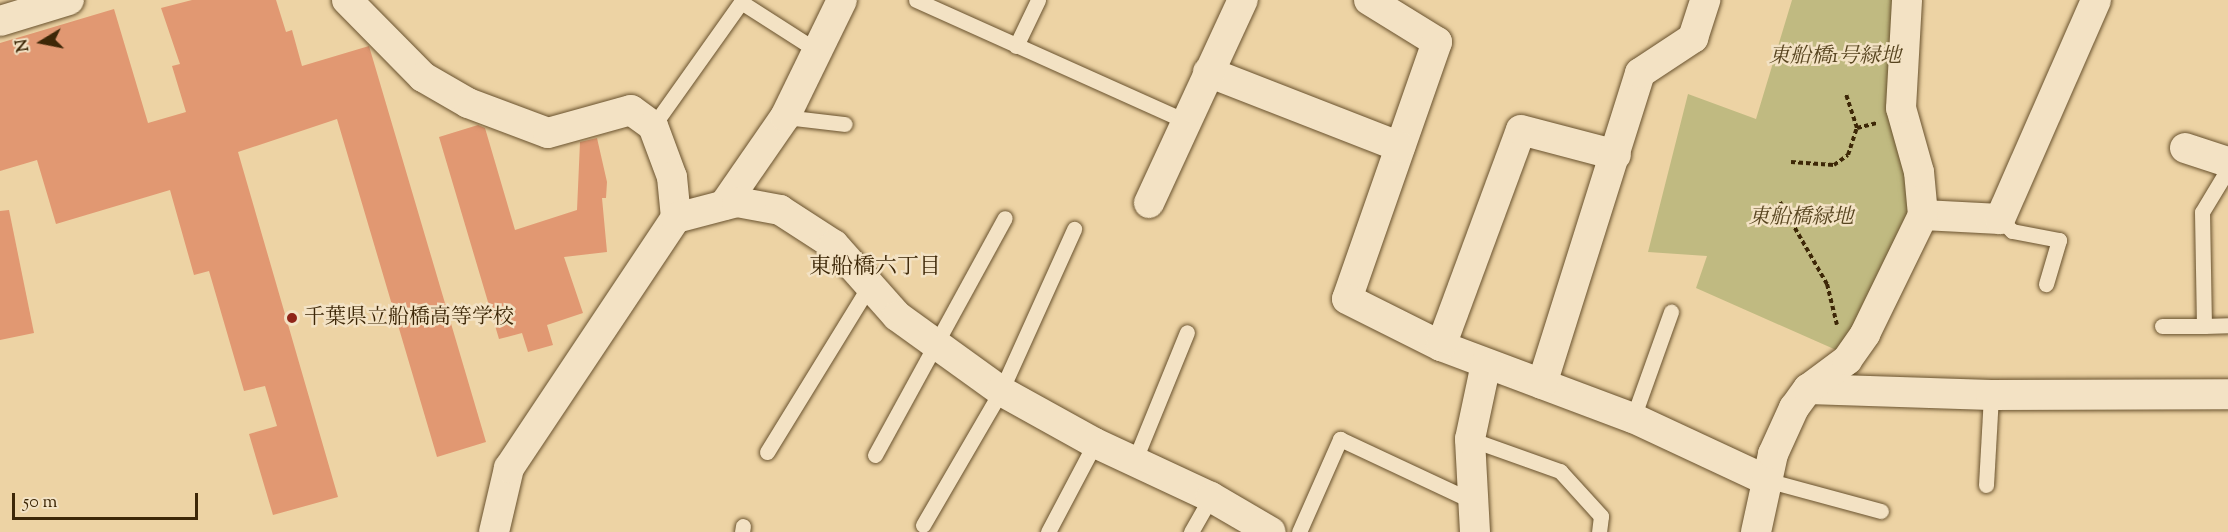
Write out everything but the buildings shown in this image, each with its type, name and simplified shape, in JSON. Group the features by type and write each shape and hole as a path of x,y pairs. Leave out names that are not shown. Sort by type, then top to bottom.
{"street":[{"path":"0,21 69,0"},
{"path":"347,0 423,77 468,103 548,133 631,110 653,126 672,177 676,218 509,468 494,532"},
{"path":"723,205 785,117 842,0"},
{"path":"1149,203 1243,0"},
{"path":"1369,0 1437,42 1347,299 1441,346 1633,418 1766,480"},
{"path":"1542,384 1640,73 1693,38 1705,0"},
{"path":"1756,532 1766,480 1794,408 1808,389 1834,372 1855,348 1923,215 1919,172 1901,108 1907,0"},
{"path":"1923,215 2000,219 2097,0"},
{"path":"1208,72 1400,147"},
{"path":"1441,346 1521,130 1616,155"},
{"path":"2185,148 2228,162"},
{"path":"676,218 737,202 780,210 834,245 897,316 1001,391 1095,443 1211,497 1271,532"},
{"path":"1475,532 1470,500 1470,439 1486,364"},
{"path":"1808,389 1991,395 2228,394"}],"lane":[{"path":"916,0 1185,121"},
{"path":"1016,46 1038,0"},
{"path":"653,126 741,2 816,50"},
{"path":"785,117 845,124"},
{"path":"2204,326 2202,212 2228,169"},
{"path":"875,455 1005,218"},
{"path":"2000,219 2012,231 2059,240 2046,284"},
{"path":"923,525 1001,391 1074,229"},
{"path":"768,452 871,284"},
{"path":"1633,418 1671,312"},
{"path":"2162,326 2228,325"},
{"path":"1134,462 1187,332"},
{"path":"1986,485 1991,395"},
{"path":"1299,532 1340,439 1470,500"},
{"path":"1470,439 1560,471 1601,516 1599,532"},
{"path":"1048,532 1095,443"},
{"path":"1766,480 1881,512"},
{"path":"1191,532 1211,497"}],"path":[{"path":"1791,162 1834,165 1848,155 1857,128 1846,94"},
{"path":"1857,128 1879,123"},
{"path":"1780,202 1827,284 1841,333 1855,348"}],"green space":[{"name":"東船橋緑地","path":"1792,0 1899,0 1915,212 1843,353 1696,288 1707,256 1648,252 1688,94 1756,119"}],"place":[{"name":"千葉県立船橋高等学校","path":"292,318"}],"district":[{"name":"東船橋六丁目","path":"875,269"}],"park label":[{"name":"東船橋1号緑地","path":"1835,57"}]}
